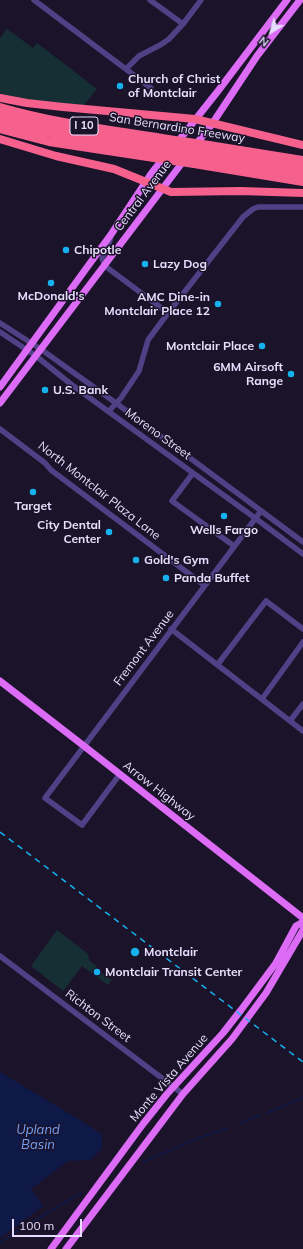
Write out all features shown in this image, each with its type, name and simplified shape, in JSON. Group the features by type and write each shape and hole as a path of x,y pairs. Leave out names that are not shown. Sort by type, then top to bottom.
{"highway":[{"path":"0,98 63,107 196,119 303,145"},
{"name":"San Bernardino Freeway","path":"0,107 161,148 201,155 303,182"},
{"path":"0,115 161,148"},
{"path":"0,122 69,138 161,148"},
{"name":"San Bernardino Freeway","path":"0,129 49,142 161,148 201,155 303,160"},
{"path":"0,139 56,156 114,169 171,192 241,191 303,193"},
{"path":"201,155 303,167"},
{"path":"201,155 303,174"}],"main road":[{"name":"Central Avenue","path":"0,387 112,233 146,182 287,0"},
{"name":"Central Avenue","path":"0,403 42,350 212,124 257,56 300,0"},
{"name":"Arrow Highway","path":"0,681 303,918"},
{"name":"Monte Vista Avenue","path":"51,1249 143,1124 223,1033 276,963 296,926 303,922"},
{"name":"Monte Vista Avenue","path":"66,1249 183,1094 232,1039 262,999 303,930"}],"street":[{"path":"34,0 151,88"},
{"path":"150,0 183,24"},
{"path":"126,69 139,56 169,40 201,0"},
{"path":"109,411 139,371 148,340 168,312 243,217 252,209 263,206 303,207"},
{"path":"112,233 108,247 102,258 105,266 168,312"},
{"name":"Moreno Street","path":"0,323 42,350 116,403 303,542"},
{"name":"Moreno Street","path":"0,332 36,356 72,385 303,554"},
{"name":"North Montclair Plaza Lane","path":"0,429 46,463 51,470 204,585"},
{"path":"193,473 172,501 234,546"},
{"name":"Fremont Avenue","path":"120,774 82,825 45,798 261,511"},
{"path":"218,664 266,601 303,629"},
{"path":"171,629 303,731"},
{"path":"262,699 303,642"},
{"path":"290,722 303,704"},
{"name":"Richton Street","path":"0,956 183,1094"}],"green space":[{"path":"7,29 33,48 37,43 97,89 83,106 55,104 0,95 0,38"},
{"path":"57,930 88,954 89,960 97,967 97,969 112,980 108,985 82,966 63,991 31,966"}],"water":[{"name":"Upland Basin","path":"0,1072 102,1135 102,1149 90,1160 68,1161 31,1189 43,1206 0,1238"}],"waterway":[{"path":"267,1113 303,1098"},
{"path":"240,1123 260,1115"},
{"path":"143,1162 199,1138 228,1128"},
{"path":"0,1243 82,1192"}],"railway":[{"path":"0,832 303,1062"}],"place":[{"name":"Church of Christ of Montclair","path":"120,86"},
{"name":"Chipotle","path":"66,250"},
{"name":"Lazy Dog","path":"145,264"},
{"name":"McDonald's","path":"51,283"},
{"name":"AMC Dine-in Montclair Place 12","path":"218,304"},
{"name":"Montclair Place","path":"262,346"},
{"name":"6MM Airsoft Range","path":"291,374"},
{"name":"U.S. Bank","path":"45,390"},
{"name":"Target","path":"33,492"},
{"name":"Wells Fargo","path":"224,516"},
{"name":"City Dental Center","path":"109,532"},
{"name":"Gold's Gym","path":"136,560"},
{"name":"Panda Buffet","path":"166,578"},
{"name":"Montclair","path":"135,952"},
{"name":"Montclair Transit Center","path":"97,972"}]}
